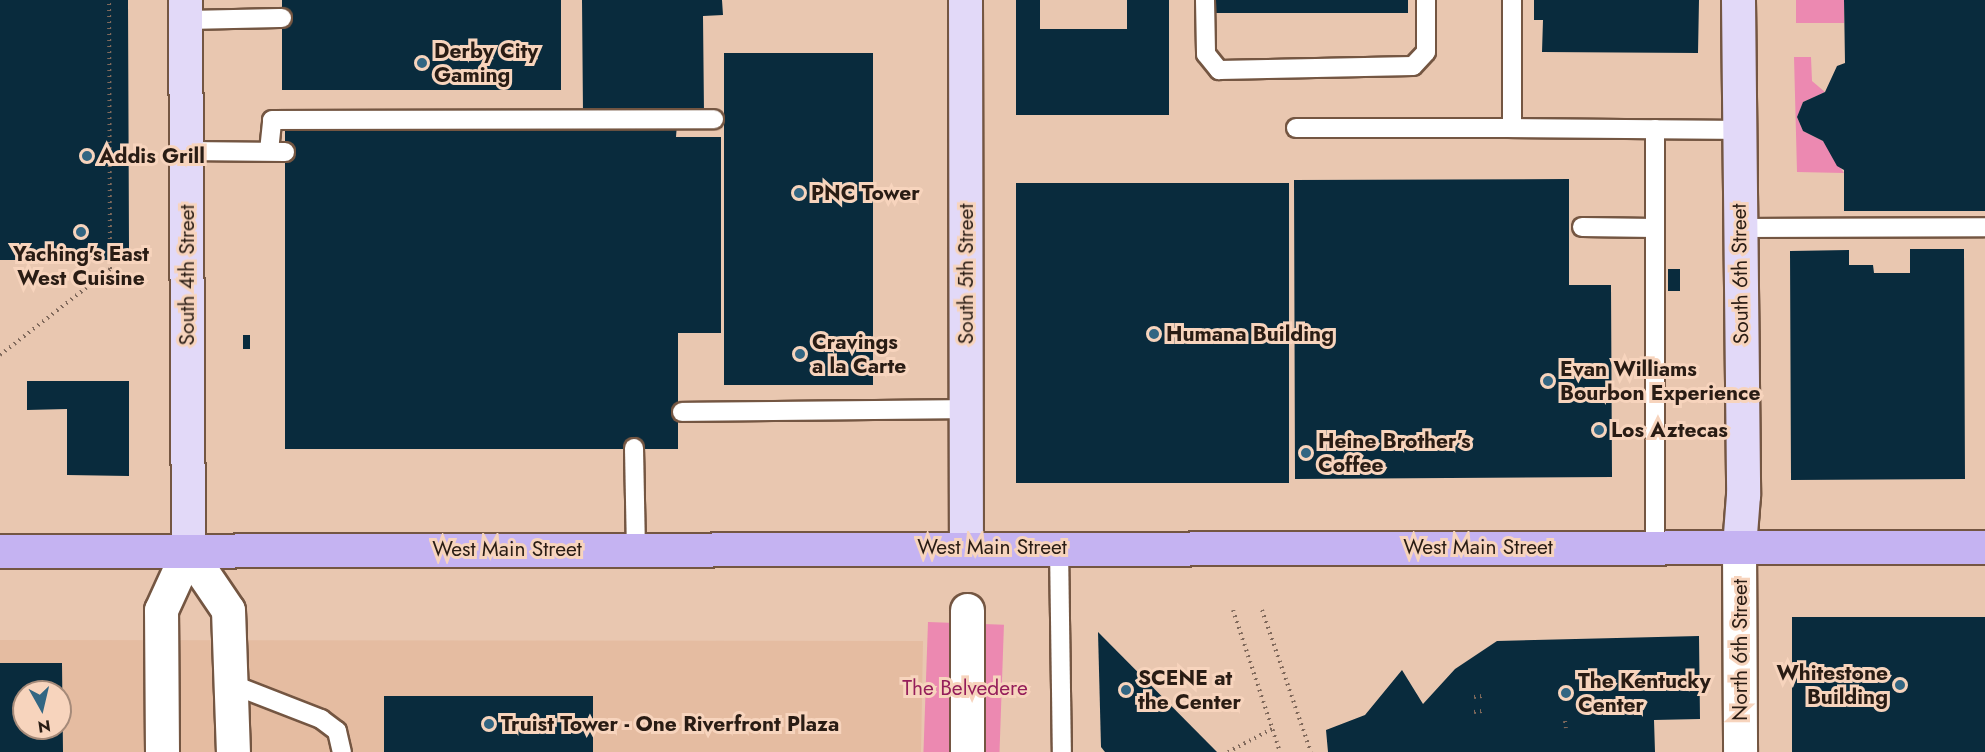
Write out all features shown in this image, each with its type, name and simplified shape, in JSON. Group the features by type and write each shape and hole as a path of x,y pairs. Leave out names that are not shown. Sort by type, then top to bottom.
{"main road":[{"name":"West Main Street","path":"0,551 1059,547 1985,547"}],"street":[{"name":"South 5th Street","path":"965,0 966,548"},
{"name":"South 6th Street","path":"1738,0 1743,495 1739,547"},
{"name":"South 4th Street","path":"185,10 188,551"},
{"name":"North 6th Street","path":"1739,547 1740,752"},
{"path":"188,551 228,610 233,752"},
{"path":"162,752 161,610 188,551"},
{"path":"966,610 967,752"}],"lane":[{"path":"1205,0 1206,54 1219,70 1413,66 1426,52 1426,0"},
{"path":"1512,0 1512,128"},
{"path":"185,10 282,18"},
{"path":"186,151 277,152 272,120 714,119"},
{"path":"1296,128 1739,130"},
{"path":"1655,129 1655,547"},
{"path":"1739,228 1985,226"},
{"path":"1582,227 1655,228"},
{"path":"682,412 966,409"},
{"path":"634,448 636,548"},
{"path":"1059,547 1062,752"},
{"path":"231,684 321,718 337,731 342,752"}],"path":[{"path":"0,355 110,269 109,0"},
{"path":"1233,610 1280,752"},
{"path":"1263,610 1311,752"},
{"path":"1474,697 1482,696"},
{"path":"1474,712 1482,711"},
{"path":"1566,721 1566,728"},
{"path":"1228,752 1272,729"}],"shaded area":[{"path":"0,640 923,641 921,752 0,752"}],"green space":[{"path":"1796,0 1844,0 1844,23 1796,23"},
{"path":"1794,57 1811,57 1812,81 1825,92 1803,102 1797,117 1803,131 1823,141 1844,173 1797,172"},
{"name":"The Belvedere","path":"928,622 1004,625 1000,752 923,752"}],"building":[{"path":"0,0 128,0 129,249 109,249 110,260 0,260"},
{"name":"Derby City Gaming","path":"282,0 561,0 561,90 282,90"},
{"path":"582,0 722,0 723,15 703,16 704,113 583,114"},
{"path":"1016,0 1040,0 1040,29 1127,29 1127,0 1169,0 1169,115 1016,115"},
{"path":"1216,0 1408,0 1408,13 1216,13"},
{"path":"1534,0 1699,0 1698,53 1542,52 1543,20 1534,20"},
{"path":"1844,0 1985,0 1985,211 1844,211 1844,170 1837,166 1823,141 1803,131 1797,117 1803,102 1825,92 1837,66 1845,63"},
{"name":"PNC Tower","path":"724,53 873,53 873,385 724,385"},
{"path":"677,124 676,137 721,137 721,333 678,333 678,449 285,449 285,125"},
{"path":"1569,179 1569,285 1611,285 1612,477 1295,479 1294,180"},
{"name":"Humana Building","path":"1016,183 1289,183 1289,483 1016,483"},
{"path":"1910,249 1964,249 1965,479 1791,480 1790,251 1849,250 1849,265 1873,265 1874,273 1910,273"},
{"path":"1668,269 1680,269 1680,291 1668,291"},
{"path":"243,335 250,335 250,349 243,349"},
{"path":"27,381 129,381 129,476 67,475 67,409 27,410"},
{"path":"1792,617 1985,617 1985,752 1792,752"},
{"path":"1098,632 1217,752 1105,752 1101,747"},
{"name":"The Kentucky Center","path":"1699,636 1700,719 1654,720 1655,752 1328,752 1326,730 1365,715 1402,670 1423,704 1455,669 1497,641"},
{"path":"0,663 62,663 62,680 12,680 12,740 63,740 63,752 0,752"},
{"name":"Truist Tower - One Riverfront Plaza","path":"384,696 593,696 593,752 384,752"}],"place":[{"name":"Derby City Gaming","path":"422,63"},
{"name":"Addis Grill","path":"87,156"},
{"name":"PNC Tower","path":"799,193"},
{"name":"Yaching's East West Cuisine","path":"81,232"},
{"name":"Humana Building","path":"1154,334"},
{"name":"Cravings a la Carte","path":"800,354"},
{"name":"Evan Williams Bourbon Experience","path":"1548,381"},
{"name":"Los Aztecas","path":"1599,430"},
{"name":"Heine Brother's Coffee","path":"1306,453"},
{"name":"Whitestone Building","path":"1900,685"},
{"name":"SCENE at the Center","path":"1126,690"},
{"name":"The Kentucky Center","path":"1566,693"},
{"name":"Truist Tower - One Riverfront Plaza","path":"489,724"}]}
